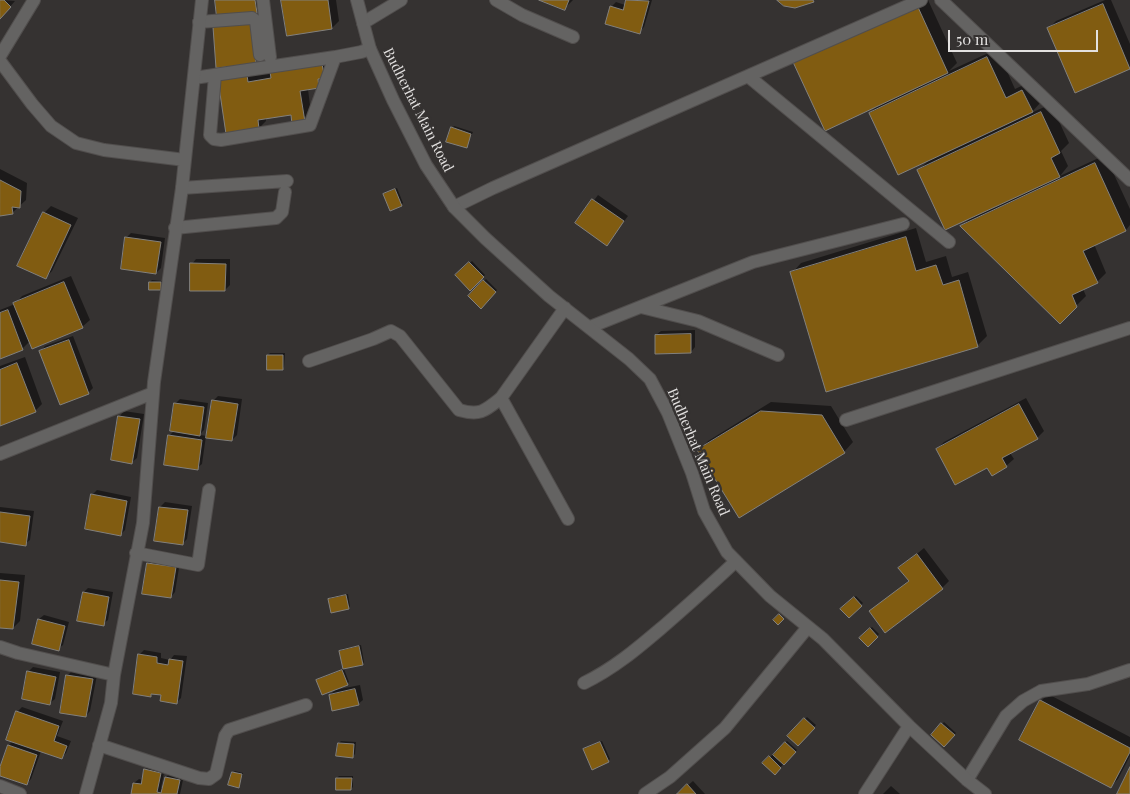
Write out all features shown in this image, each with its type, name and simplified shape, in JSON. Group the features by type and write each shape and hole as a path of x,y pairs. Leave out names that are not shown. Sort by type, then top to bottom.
{"street":[{"path":"0,56 34,0"},
{"path":"86,794 111,703 114,675 143,522 153,393 182,188 202,0"},
{"path":"199,22 252,18 256,20 265,56 263,0"},
{"name":"Budherhat Main Road","path":"357,0 370,49 393,100 426,165 454,207 492,244 565,308 629,359 650,379 668,413 692,473 704,511 727,552 770,596 823,639 909,726 967,780 985,794"},
{"path":"363,23 401,0"},
{"path":"496,0 522,16 573,37"},
{"path":"454,207 493,188 921,0"},
{"path":"941,0 1130,180"},
{"path":"194,78 335,57 370,49"},
{"path":"215,75 210,135 214,139 221,140 310,125 335,57"},
{"path":"0,61 51,126 76,144 104,150 185,160"},
{"path":"748,76 949,242"},
{"path":"175,228 276,218 282,212 286,187 182,188"},
{"path":"590,327 753,262 903,224"},
{"path":"641,307 698,321 778,355"},
{"path":"309,361 392,331 400,336 459,410 473,414 487,409 501,398 565,308"},
{"path":"846,420 1130,328"},
{"path":"0,454 153,393"},
{"path":"501,398 568,519"},
{"path":"136,553 198,565 209,490"},
{"path":"584,683 606,672 635,651 736,561"},
{"path":"645,794 670,778 725,728 808,627"},
{"path":"0,647 18,653 114,675"},
{"path":"967,780 1006,716 1023,701 1041,691 1088,684 1130,670"},
{"path":"99,745 199,778 209,779 216,774 225,736 229,730 306,705"},
{"path":"865,794 909,726"},
{"path":"0,786 20,794"}],"building":[{"path":"0,0 4,0 11,7 0,19"},
{"path":"215,0 255,0 257,13 217,17"},
{"path":"281,0 328,0 332,29 287,36"},
{"path":"539,0 569,0 565,10"},
{"path":"626,0 649,1 640,34 605,24 610,6 623,10"},
{"path":"777,0 813,0 814,2 795,8 784,6"},
{"path":"1103,4 1130,69 1075,93 1047,28"},
{"path":"917,5 948,73 825,131 793,62"},
{"path":"253,24 256,64 216,68 213,27"},
{"path":"987,57 1006,98 1022,90 1033,112 898,175 869,113"},
{"path":"322,64 325,79 318,79 319,88 300,91 305,122 292,124 291,115 258,120 259,129 226,134 218,80 247,75 248,82 271,78 270,72"},
{"path":"1041,112 1060,153 1051,158 1060,177 945,230 917,170"},
{"path":"451,127 471,134 467,148 446,142"},
{"path":"1095,163 1126,231 1083,251 1098,283 1072,295 1077,307 1060,324 960,226"},
{"path":"0,180 21,191 20,208 12,207 13,214 0,216"},
{"path":"395,189 402,206 390,211 383,194"},
{"path":"592,199 624,221 607,246 575,223"},
{"path":"43,212 71,225 46,279 17,266"},
{"path":"125,237 161,242 156,274 121,269"},
{"path":"906,237 916,271 936,265 943,285 959,280 978,347 826,392 790,272"},
{"path":"469,262 484,277 470,291 455,275"},
{"path":"190,263 226,264 225,291 190,291"},
{"path":"483,280 496,292 481,309 468,296"},
{"path":"64,282 83,328 32,349 13,303"},
{"path":"149,282 161,282 161,290 149,290"},
{"path":"8,310 23,350 0,359 0,313"},
{"path":"691,334 691,353 655,354 655,335"},
{"path":"69,340 89,394 60,405 39,351"},
{"path":"267,355 283,355 283,370 267,370"},
{"path":"17,363 36,412 0,426 0,370"},
{"path":"212,400 238,404 232,441 206,438"},
{"path":"174,403 204,407 200,436 170,431"},
{"path":"1019,404 1038,439 1002,458 1007,467 992,476 987,468 955,485 936,449"},
{"path":"761,411 822,415 845,453 739,518 697,450"},
{"path":"118,416 140,419 132,464 111,460"},
{"path":"168,435 202,440 198,470 164,465"},
{"path":"91,494 127,501 121,536 85,529"},
{"path":"159,507 188,510 183,545 154,541"},
{"path":"0,512 30,516 26,546 0,542"},
{"path":"917,554 943,589 885,633 869,611 909,581 898,568"},
{"path":"147,563 176,567 171,598 142,594"},
{"path":"0,580 19,582 13,629 0,628"},
{"path":"83,592 109,597 104,626 77,621"},
{"path":"346,595 349,609 331,613 328,599"},
{"path":"854,597 862,606 849,618 840,609"},
{"path":"779,614 784,619 778,625 773,620"},
{"path":"38,619 65,626 59,651 32,644"},
{"path":"870,628 878,637 868,647 859,638"},
{"path":"359,646 363,665 343,669 339,651"},
{"path":"138,654 157,657 157,663 168,665 169,659 183,661 177,704 160,701 161,695 151,694 151,697 133,694"},
{"path":"342,670 348,685 322,695 316,680"},
{"path":"27,671 56,677 50,705 22,699"},
{"path":"66,675 93,679 86,717 60,713"},
{"path":"355,689 359,705 332,711 329,695"},
{"path":"1040,700 1130,748 1130,752 1111,788 1019,740"},
{"path":"16,711 59,726 54,741 67,746 62,759 6,740"},
{"path":"804,718 815,728 798,746 787,736"},
{"path":"941,723 955,735 944,747 931,735"},
{"path":"600,742 609,762 592,770 583,749"},
{"path":"785,742 796,752 784,765 773,755"},
{"path":"338,743 354,744 353,758 336,756"},
{"path":"8,745 37,755 27,785 0,776 0,767"},
{"path":"769,756 781,768 775,775 762,763"},
{"path":"1130,767 1130,794 1117,794"},
{"path":"144,769 161,773 157,792 161,793 165,777 180,780 177,794 131,794 133,783 141,784"},
{"path":"232,772 242,774 239,788 228,785"},
{"path":"336,778 352,778 351,790 336,790"},
{"path":"687,784 696,794 677,794"}]}
